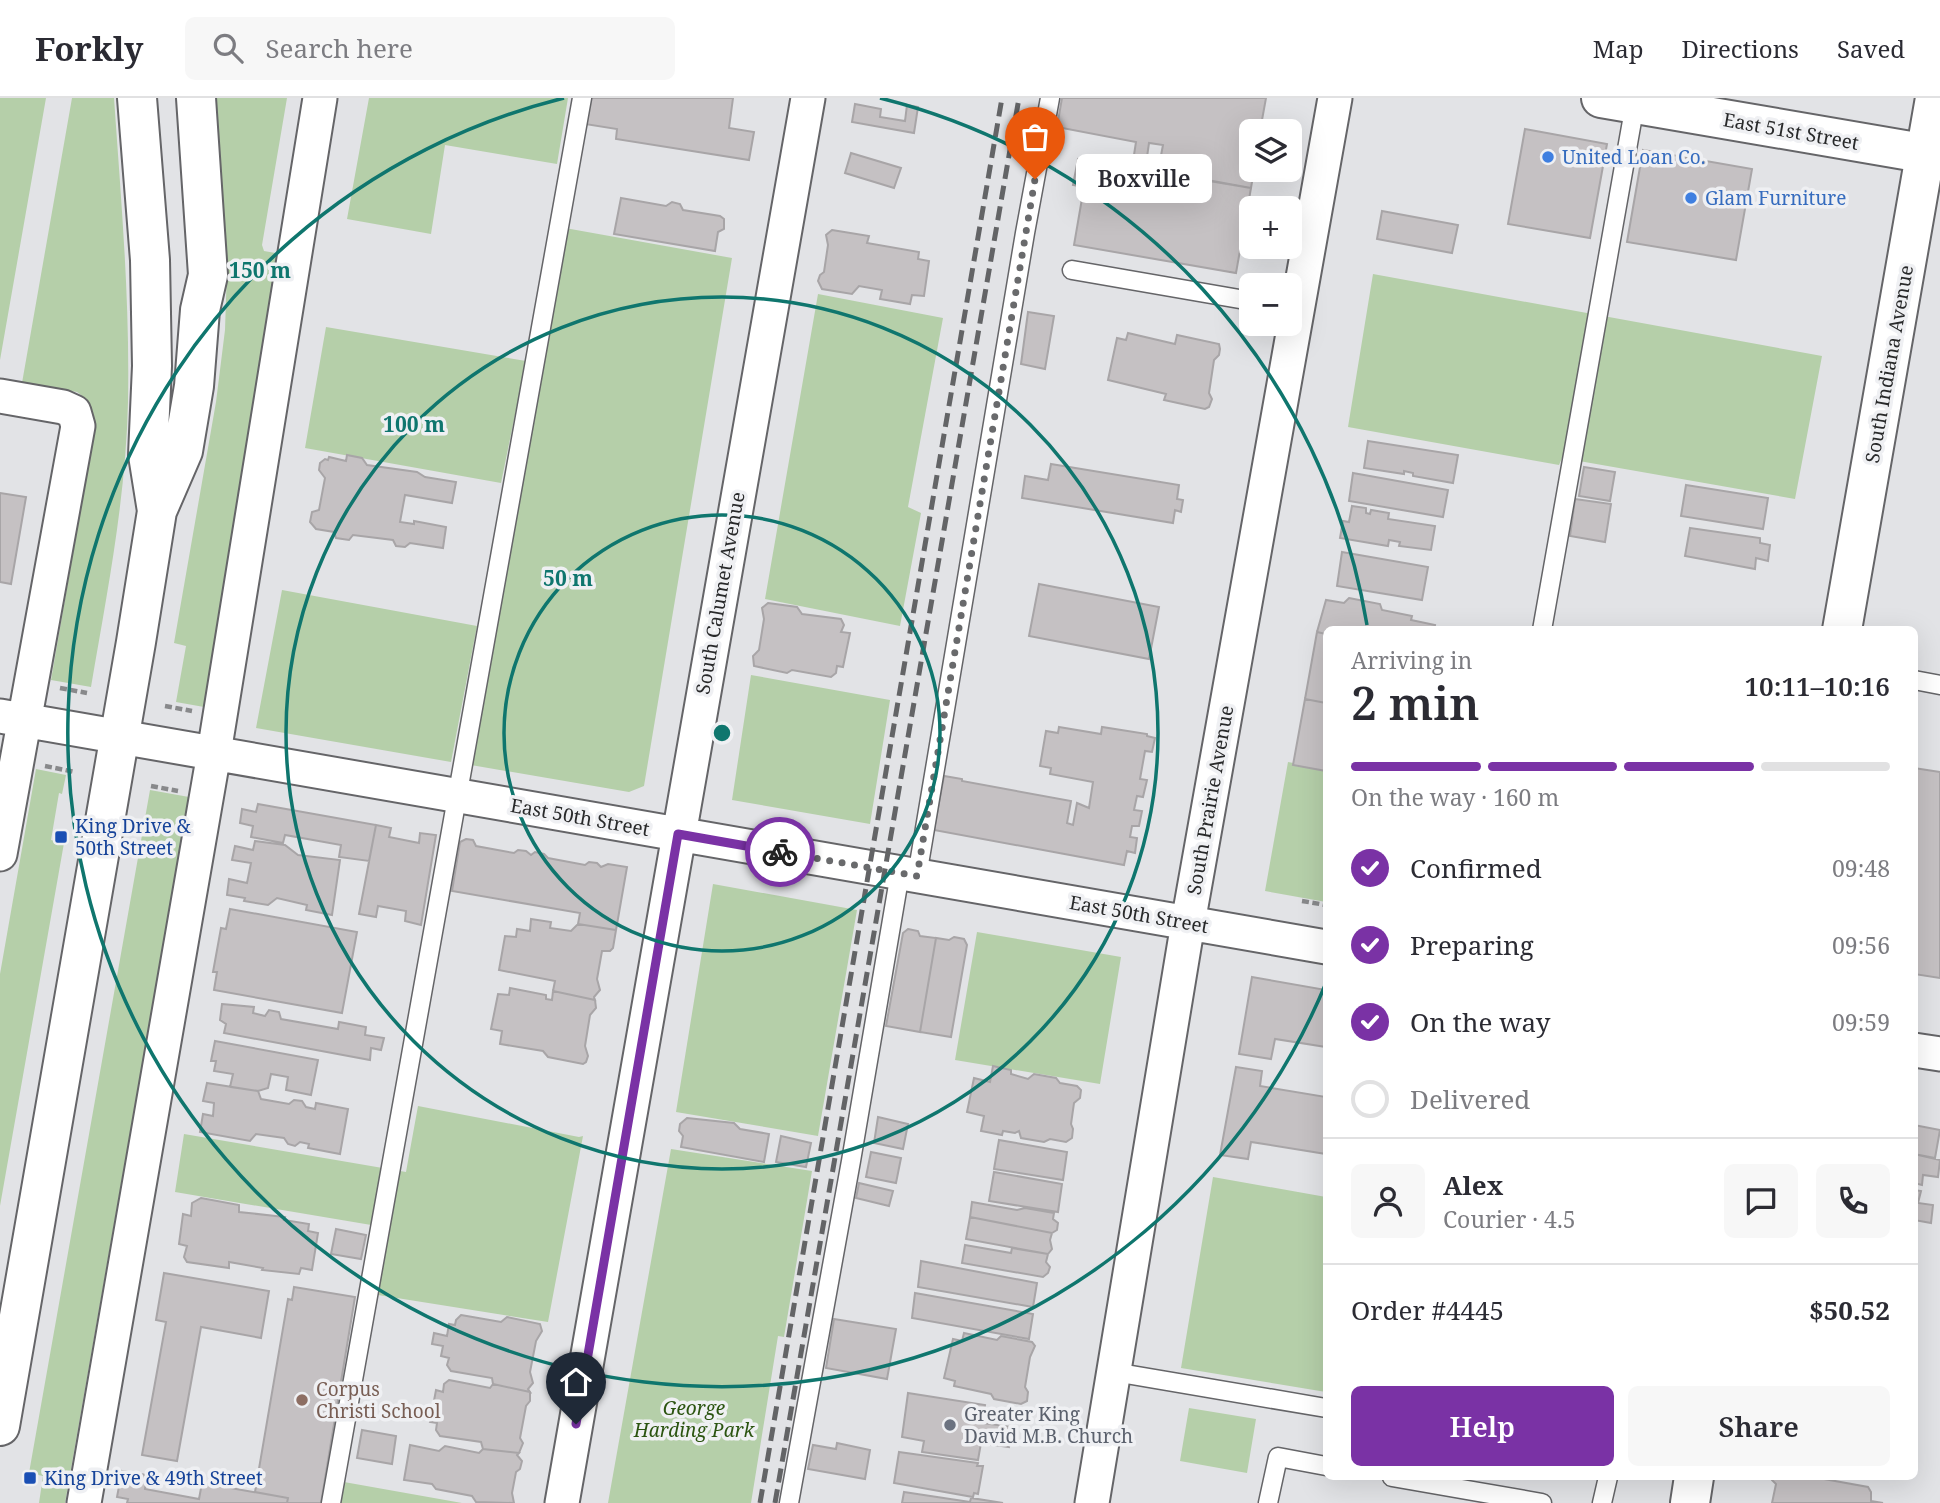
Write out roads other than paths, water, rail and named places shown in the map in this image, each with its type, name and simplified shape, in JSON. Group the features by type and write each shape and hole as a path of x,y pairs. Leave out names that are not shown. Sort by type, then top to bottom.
{"street":[{"path":"137,98 149,247 152,366 148,455 157,511"},
{"path":"169,98 191,287 200,310"},
{"path":"0,1426 157,511 183,451 194,386 200,310 208,275 196,98"},
{"path":"84,1503 214,753 320,98"},
{"name":"South Calumet Avenue","path":"562,1503 808,98"},
{"name":"South Prairie Avenue","path":"1301,273 1335,98"},
{"name":"South Indiana Avenue","path":"1843,626 1933,155 1935,98"},
{"name":"East 51st Street","path":"1641,102 1933,155"},
{"name":"South Prairie Avenue","path":"1093,1503 1188,923 1289,336"},
{"path":"0,396 62,407 74,412 78,426 12,718 0,854"},
{"name":"East 50th Street","path":"12,718 1323,946"},
{"path":"1918,1051 1940,1054"},
{"path":"1690,1503 1694,1480"}],"lane":[{"path":"331,1503 582,98"},
{"path":"789,1503 909,874 1050,98"},
{"path":"1543,626 1641,102"},
{"path":"1072,270 1239,298"},
{"path":"1918,681 1940,685"},
{"path":"1114,1372 1323,1407"},
{"path":"1268,1503 1278,1457 1323,1465"},
{"path":"1409,1480 1542,1503"},
{"path":"1602,1503 1607,1480"}],"railway":[{"path":"760,1503 1002,98"},
{"path":"775,1503 1019,98"}],"place":[{"name":"United Loan Co.","path":"1548,157"},
{"name":"Boxville","path":"1035,179"},
{"name":"Glam Furniture","path":"1691,198"},
{"name":"King Drive & 50th Street","path":"61,837"},
{"name":"Corpus Christi School","path":"302,1400"},
{"name":"Greater King David M.B. Church","path":"950,1425"},
{"name":"King Drive & 49th Street","path":"30,1478"}],"park label":[{"name":"George Harding Park","path":"694,1419"}]}
